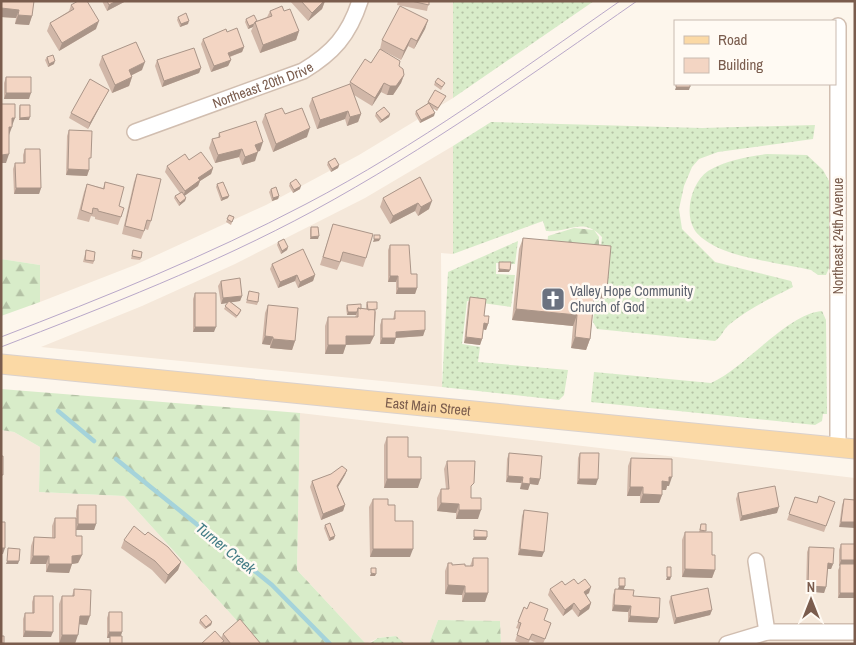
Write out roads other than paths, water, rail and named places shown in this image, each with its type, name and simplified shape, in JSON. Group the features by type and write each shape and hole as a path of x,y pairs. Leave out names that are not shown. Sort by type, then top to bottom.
{"main road":[{"name":"East Main Street","path":"1,364 846,448"}],"street":[{"name":"Northeast 20th Drive","path":"136,132 303,71 326,57 348,32 360,1"},
{"name":"Northeast 24th Avenue","path":"838,26 846,448"},
{"path":"756,561 767,632"},
{"path":"727,644 767,632 855,632"}],"waterway":[{"name":"Turner Creek","path":"58,411 94,441"},
{"name":"Turner Creek","path":"116,459 272,585 330,644"}],"tram line":[{"path":"1,337 79,307 231,241 347,182 427,133 620,1"},
{"path":"1,347 198,267 313,211 438,137 637,1"}],"place":[{"name":"Valley Hope Community Church of God","path":"553,299"}]}
